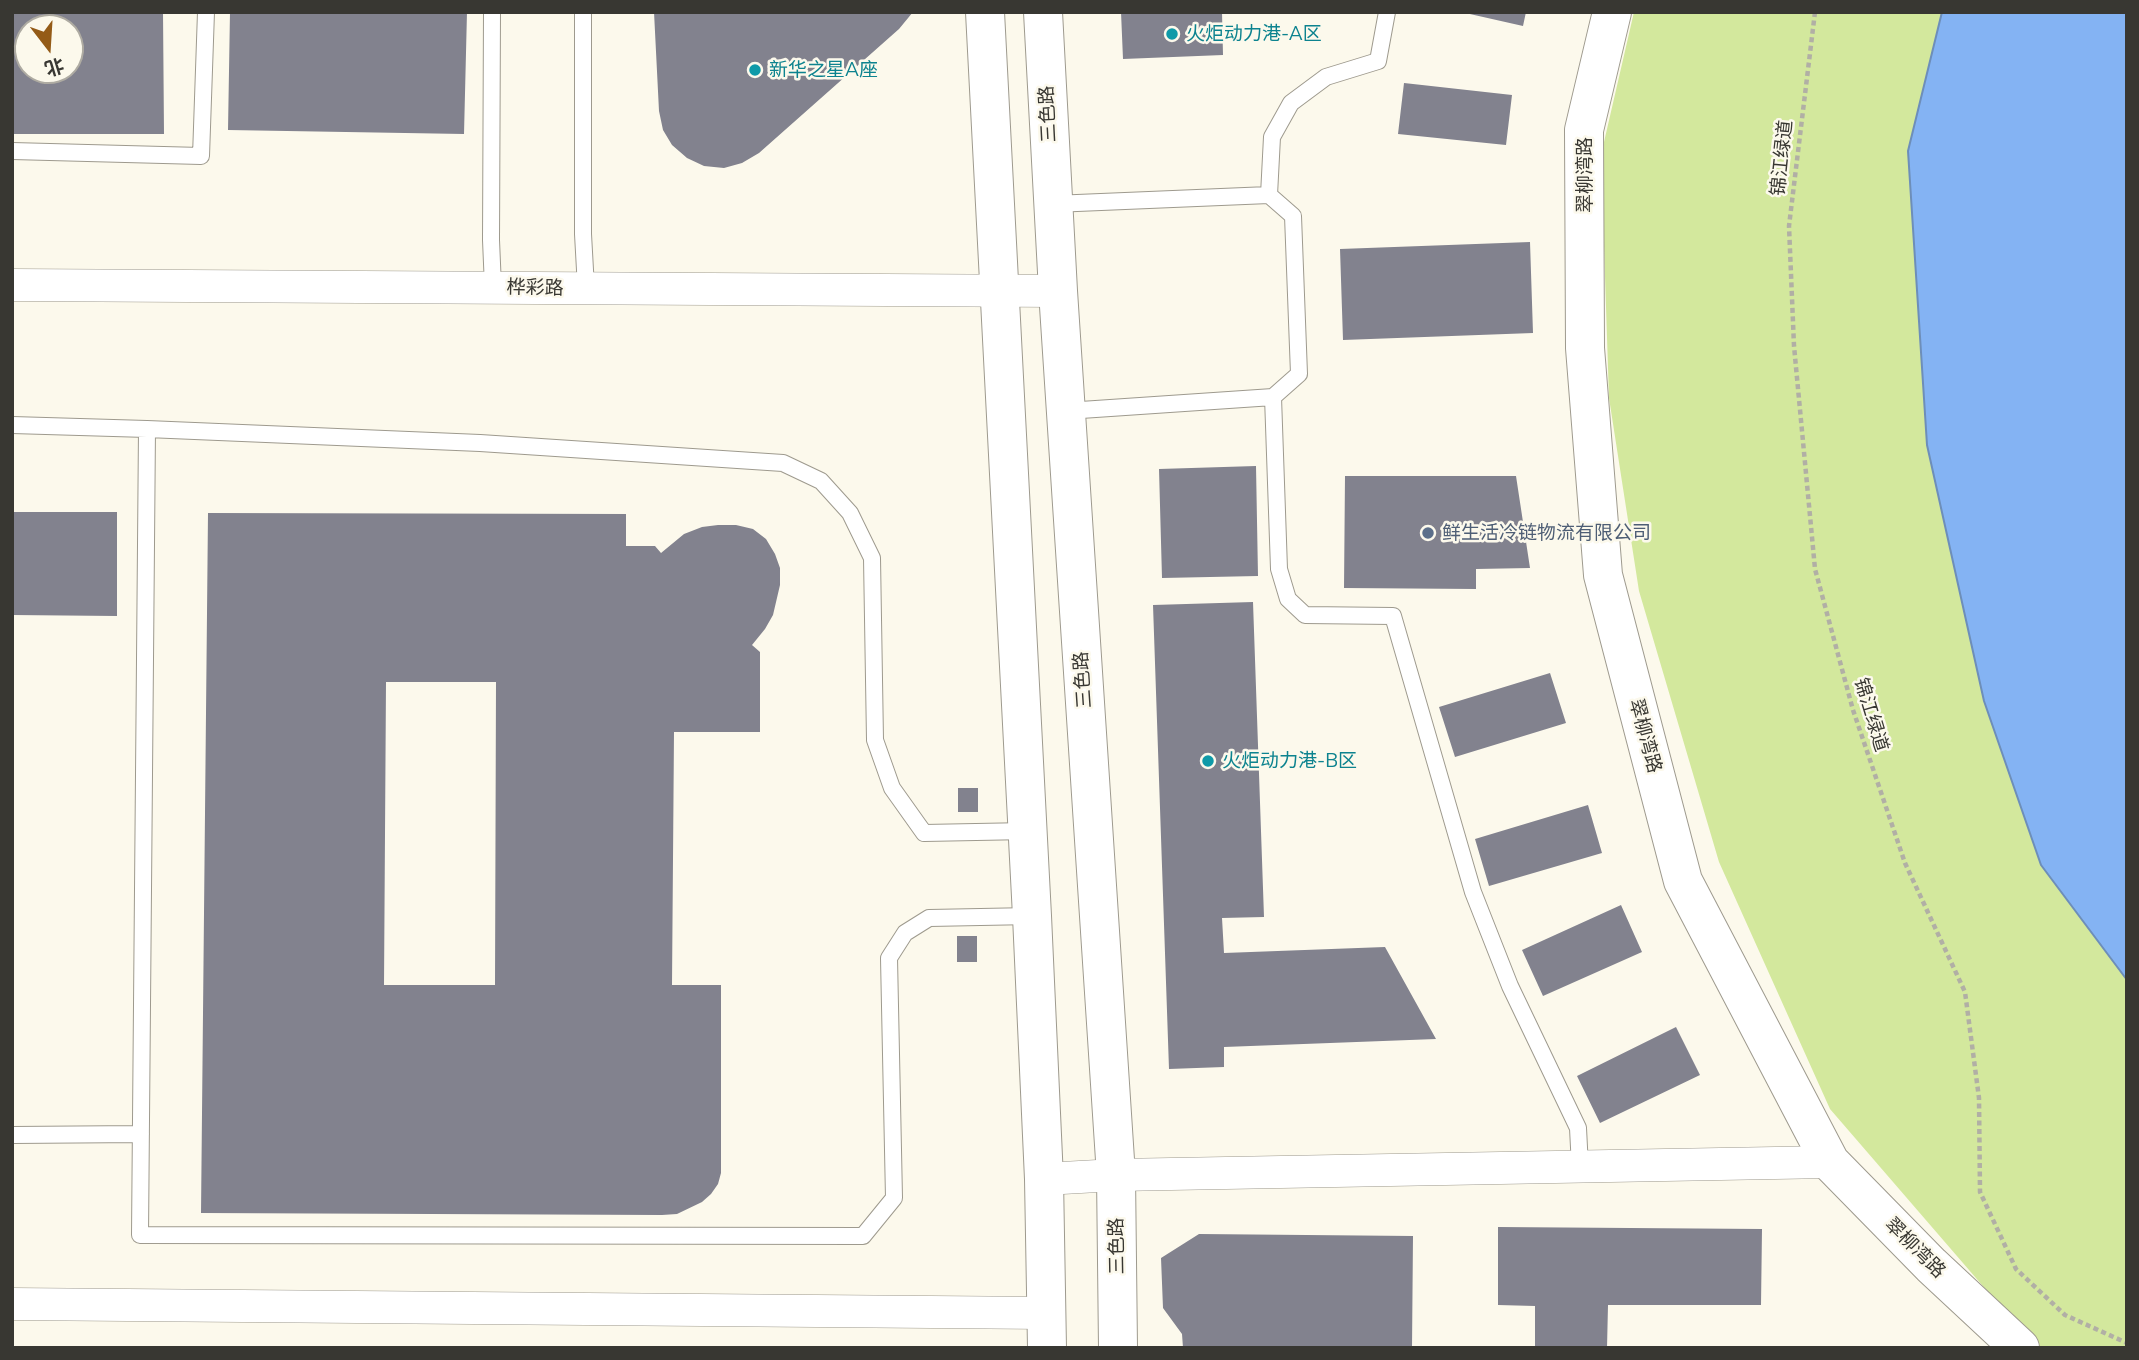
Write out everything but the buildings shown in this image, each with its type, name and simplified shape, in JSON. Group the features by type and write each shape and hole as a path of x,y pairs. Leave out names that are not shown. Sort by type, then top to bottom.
{"street":[{"path":"12,1304 1047,1330 1044,1179 1032,916 985,12"},
{"name":"三色路","path":"1043,12 1058,291 1116,1175 1118,1348"},
{"name":"翠柳湾路","path":"1612,12 1584,131 1585,348 1603,575 1683,881 1830,1162 1931,1265 2020,1348"},
{"name":"桦彩路","path":"12,285 1058,291"},
{"path":"1044,1179 1116,1175 1830,1162"}],"lane":[{"path":"12,151 201,156 206,12"},
{"path":"492,12 493,287"},
{"path":"583,12 583,234 586,288"},
{"path":"1269,195 1272,136 1291,103 1326,77 1378,61 1387,12"},
{"path":"1053,204 1269,195 1293,216 1299,374 1273,397 1066,411"},
{"path":"1273,397 1279,569 1288,599 1305,615 1394,616 1473,892 1510,986 1578,1128 1580,1167"},
{"path":"12,425 480,443 783,463 821,481 850,513 872,558 875,740 892,788 924,833 1028,831"},
{"path":"147,429 140,1235 863,1236 894,1198 889,958 905,933 929,918 1032,916"},
{"path":"12,1135 141,1134"}],"path":[{"name":"锦江绿道","path":"1815,12 1788,226 1794,346 1815,569 1853,710 1905,863 1965,992 1979,1098 1980,1192 2016,1269 2066,1315 2127,1343"}],"green space":[{"path":"1634,12 1942,12 1908,151 1927,445 1984,701 2041,865 2127,980 2127,1348 2039,1348 1830,1109 1719,862 1639,591 1609,398 1601,155"}],"water":[{"path":"1942,12 2127,12 2127,980 2041,865 1984,701 1927,445 1908,151"}],"place":[{"name":"火炬动力港-A区","path":"1172,34"},
{"name":"新华之星A座","path":"755,70"},
{"name":"鲜生活冷链物流有限公司","path":"1428,533"},
{"name":"火炬动力港-B区","path":"1208,761"}]}
